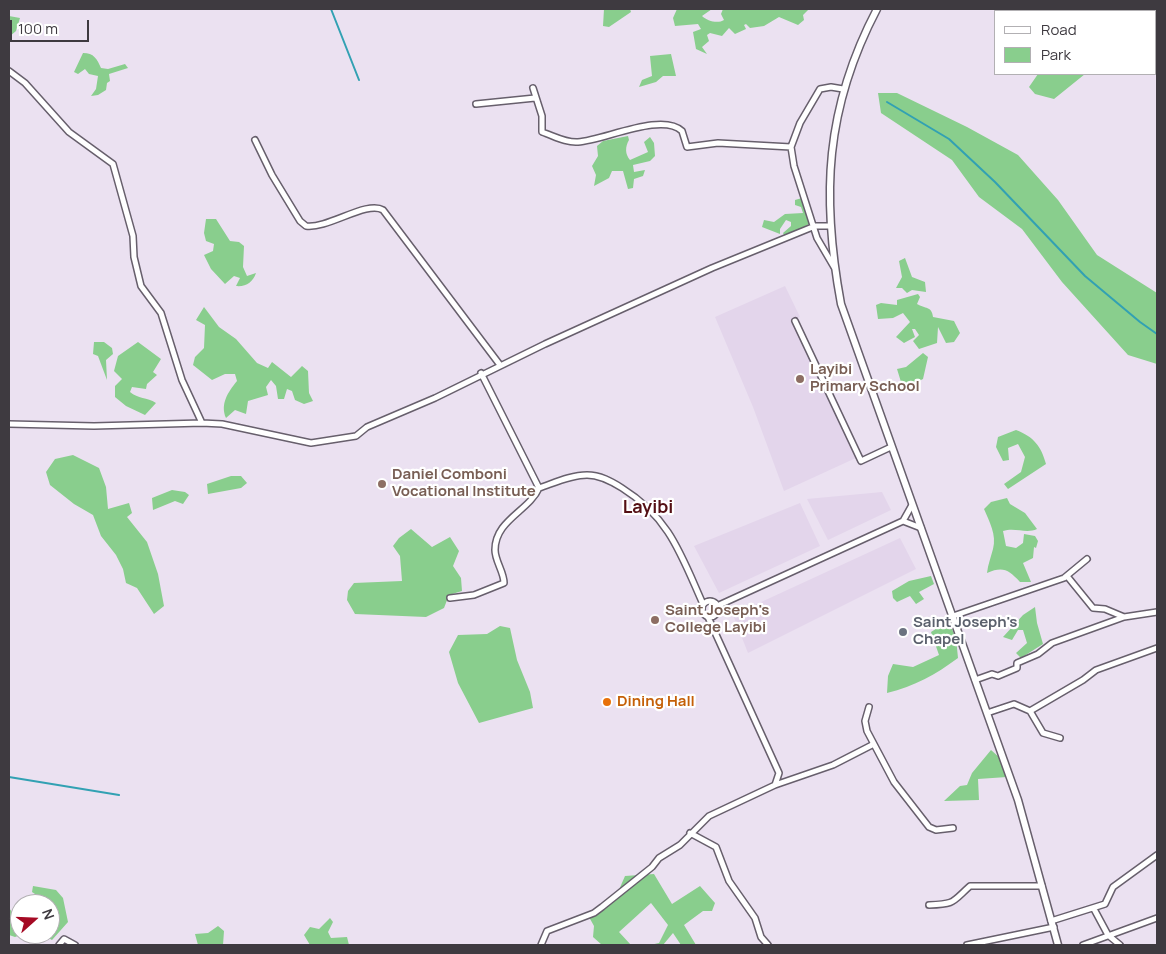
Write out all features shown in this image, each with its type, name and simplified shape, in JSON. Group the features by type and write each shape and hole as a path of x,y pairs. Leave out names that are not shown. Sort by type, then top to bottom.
{"street":[{"path":"877,9 856,54 843,89 831,158 829,226 834,267 843,312 1018,800 1058,945"},
{"path":"9,70 21,79 70,132 113,164 133,236 134,257 141,286 161,313 182,380 202,423"},
{"path":"834,267 820,246 794,166 791,147 800,123 820,89 831,87 843,89"},
{"path":"533,88 542,116 542,132 569,142 584,141 665,123 682,131 687,147 718,143 791,147"},
{"path":"476,104 535,98"},
{"path":"255,140 274,179 300,221 306,226 330,222 374,207 383,210 500,365"},
{"path":"9,424 94,426 162,422 202,423 222,424 308,442 348,438 356,436 367,427 434,398 482,373 712,268 815,226 829,226"},
{"path":"795,321 861,461 891,447"},
{"path":"482,373 539,488"},
{"path":"450,598 474,595 504,583 495,551 498,538 507,522 535,497 539,488 574,476 591,475 606,479 634,496 669,530 703,604 702,613 708,618 779,773 775,785"},
{"path":"717,606 903,521 912,505"},
{"path":"903,521 920,528"},
{"path":"953,616 1067,576 1088,558"},
{"path":"1067,576 1093,608 1106,609 1124,617"},
{"path":"703,604 708,601 717,606"},
{"path":"708,618 717,613 717,606"},
{"path":"975,680 992,674 998,676 1017,668 1018,663 1038,654 1052,643 1124,617 1157,612"},
{"path":"1030,710 1083,680 1096,670 1157,648"},
{"path":"987,713 1011,703 1030,710 1043,733 1060,738"},
{"path":"869,707 866,721 872,744 894,782 929,827 936,830 952,828"},
{"path":"541,945 547,931 594,913 652,867 659,858 680,845 709,816 775,785 814,773 872,744"},
{"path":"690,833 716,847 729,881 755,918 761,937 768,945"},
{"path":"967,945 1053,924 1094,909 1107,902 1113,886 1157,855"},
{"path":"929,905 946,904 956,901 970,886 1042,886"},
{"path":"1094,909 1108,935 1120,945"},
{"path":"1083,945 1157,918"},
{"path":"59,945 64,939 75,945"}],"shaded area":[{"path":"785,286 800,317 793,320 858,457 784,491 753,407 715,317"},
{"path":"882,492 891,510 828,540 807,499"},
{"path":"800,503 820,546 719,593 694,546"},
{"path":"900,538 916,569 748,653 733,615"}],"green space":[{"path":"604,9 630,9 631,12 609,27 603,26"},
{"path":"677,9 712,9 702,16 716,22 724,20 721,14 723,9 809,9 803,15 804,20 798,25 779,17 764,26 750,28 746,24 744,25 746,29 735,34 729,28 722,36 710,33 707,35 709,41 702,47 707,54 696,49 693,32 701,29 698,24 675,26 673,18"},
{"path":"9,16 20,18 16,31 9,37"},
{"path":"83,53 95,57 101,68 108,69 125,64 128,68 109,74 110,81 107,83 106,90 98,95 91,96 96,89 98,76 89,74 85,69 78,74 74,72"},
{"path":"671,54 676,76 663,76 656,82 639,87 642,80 652,76 650,56"},
{"path":"1037,75 1084,75 1054,99 1035,94 1029,87"},
{"path":"878,93 897,93 967,127 1018,155 1058,200 1097,255 1157,293 1157,364 1128,355 1062,282 1022,229 979,197 952,160 881,113"},
{"path":"628,136 629,140 626,150 630,160 648,152 644,142 650,137 654,143 655,156 650,161 633,165 634,172 645,170 643,176 634,179 633,188 628,189 623,171 612,171 609,178 594,186 596,175 592,166 598,156 597,146 603,141"},
{"path":"802,198 808,213 809,224 785,237 783,233 791,226 791,222 786,220 780,229 780,234 762,227 764,220 774,222 785,214 803,213 801,207 795,205 795,200"},
{"path":"206,219 216,219 230,241 239,242 244,246 243,267 247,276 256,273 249,283 243,286 236,286 240,278 234,276 225,284 211,269 204,255 213,251 214,244 206,241 204,233"},
{"path":"905,258 912,277 925,282 926,292 912,290 907,293 902,288 896,288 902,277 899,261"},
{"path":"918,294 920,297 917,304 930,309 933,317 954,321 960,333 954,342 946,343 938,327 937,343 919,349 913,341 919,335 915,329 912,329 915,337 904,343 896,337 910,322 903,313 893,318 878,319 876,305 881,303 897,305 897,300"},
{"path":"204,307 219,327 236,339 257,363 268,368 272,362 291,377 302,366 308,371 309,393 313,401 304,404 295,400 292,391 287,389 284,399 278,399 276,386 271,380 266,387 268,395 248,401 246,414 235,410 226,418 224,403 237,381 235,374 225,374 212,380 193,365 195,357 204,348 205,325 196,320"},
{"path":"94,342 104,342 112,348 113,354 106,360 107,380 98,356 93,354"},
{"path":"138,342 161,359 153,372 157,375 147,384 146,389 132,387 130,392 156,403 145,415 126,406 115,397 115,386 122,379 114,371 118,356"},
{"path":"923,353 928,357 923,379 896,392 885,392 880,389 886,384 901,382 897,369 906,367"},
{"path":"1016,430 1028,436 1036,443 1042,452 1046,464 1008,489 1004,484 1021,472 1025,457 1018,444 1008,448 1009,460 1003,461 996,447 998,437"},
{"path":"73,455 99,468 106,487 108,509 129,503 132,513 127,517 147,542 158,574 164,606 154,614 137,588 126,583 123,569 116,555 101,536 93,515 74,504 50,485 46,472 55,459"},
{"path":"231,476 241,476 247,483 241,488 208,494 207,484"},
{"path":"172,490 185,492 189,495 183,504 175,501 153,510 152,498"},
{"path":"1007,498 1010,504 1025,513 1037,529 1029,531 1003,531 1006,546 1016,548 1023,543 1024,534 1035,536 1038,541 1036,548 1034,547 1033,558 1023,563 1031,582 1020,582 1005,570 987,573 994,539 992,528 984,509 991,502"},
{"path":"411,529 432,547 450,537 459,551 453,566 461,578 462,591 449,595 444,608 426,617 355,614 347,600 348,591 354,583 402,581 400,556 393,546 399,538"},
{"path":"931,576 934,584 919,592 924,599 916,604 910,596 897,602 893,598 892,591 909,581"},
{"path":"1035,607 1043,644 1021,658 1016,653 1027,643 1023,630 1018,630 1012,640 1003,637 1023,615"},
{"path":"950,625 956,638 958,658 924,679 887,693 888,676 893,664 913,667 939,655 931,632 939,627"},
{"path":"500,626 510,628 517,660 530,692 533,708 479,723 458,683 449,652 458,635 487,634"},
{"path":"991,750 1000,758 1007,777 978,779 979,800 944,801 960,786 967,785 972,773"},
{"path":"654,874 672,904 700,886 715,903 712,911 703,911 684,925 696,945 681,945 673,933 663,945 650,945 659,943 668,925 651,903 619,932 631,945 602,945 593,937 594,926 589,917 615,899 625,876"},
{"path":"33,886 56,890 60,894 35,894 32,892"},
{"path":"60,895 63,898 68,922 60,931"},
{"path":"9,908 10,935 9,935"},
{"path":"330,918 333,922 328,932 331,938 347,937 349,945 310,945 304,935 310,927 319,929"},
{"path":"218,926 224,931 223,945 198,945 195,934 208,933"}],"waterway":[{"path":"331,9 359,80"},
{"path":"887,102 949,139 995,182 1085,276 1157,334"},
{"path":"9,777 119,795"}],"place":[{"name":"Layibi Primary School","path":"800,379"},
{"name":"Daniel Comboni Vocational Institute","path":"382,484"},
{"name":"Saint Joseph's College Layibi","path":"655,620"},
{"name":"Saint Joseph's Chapel","path":"903,632"},
{"name":"Dining Hall","path":"607,702"}],"district":[{"name":"Layibi","path":"648,508"}]}
